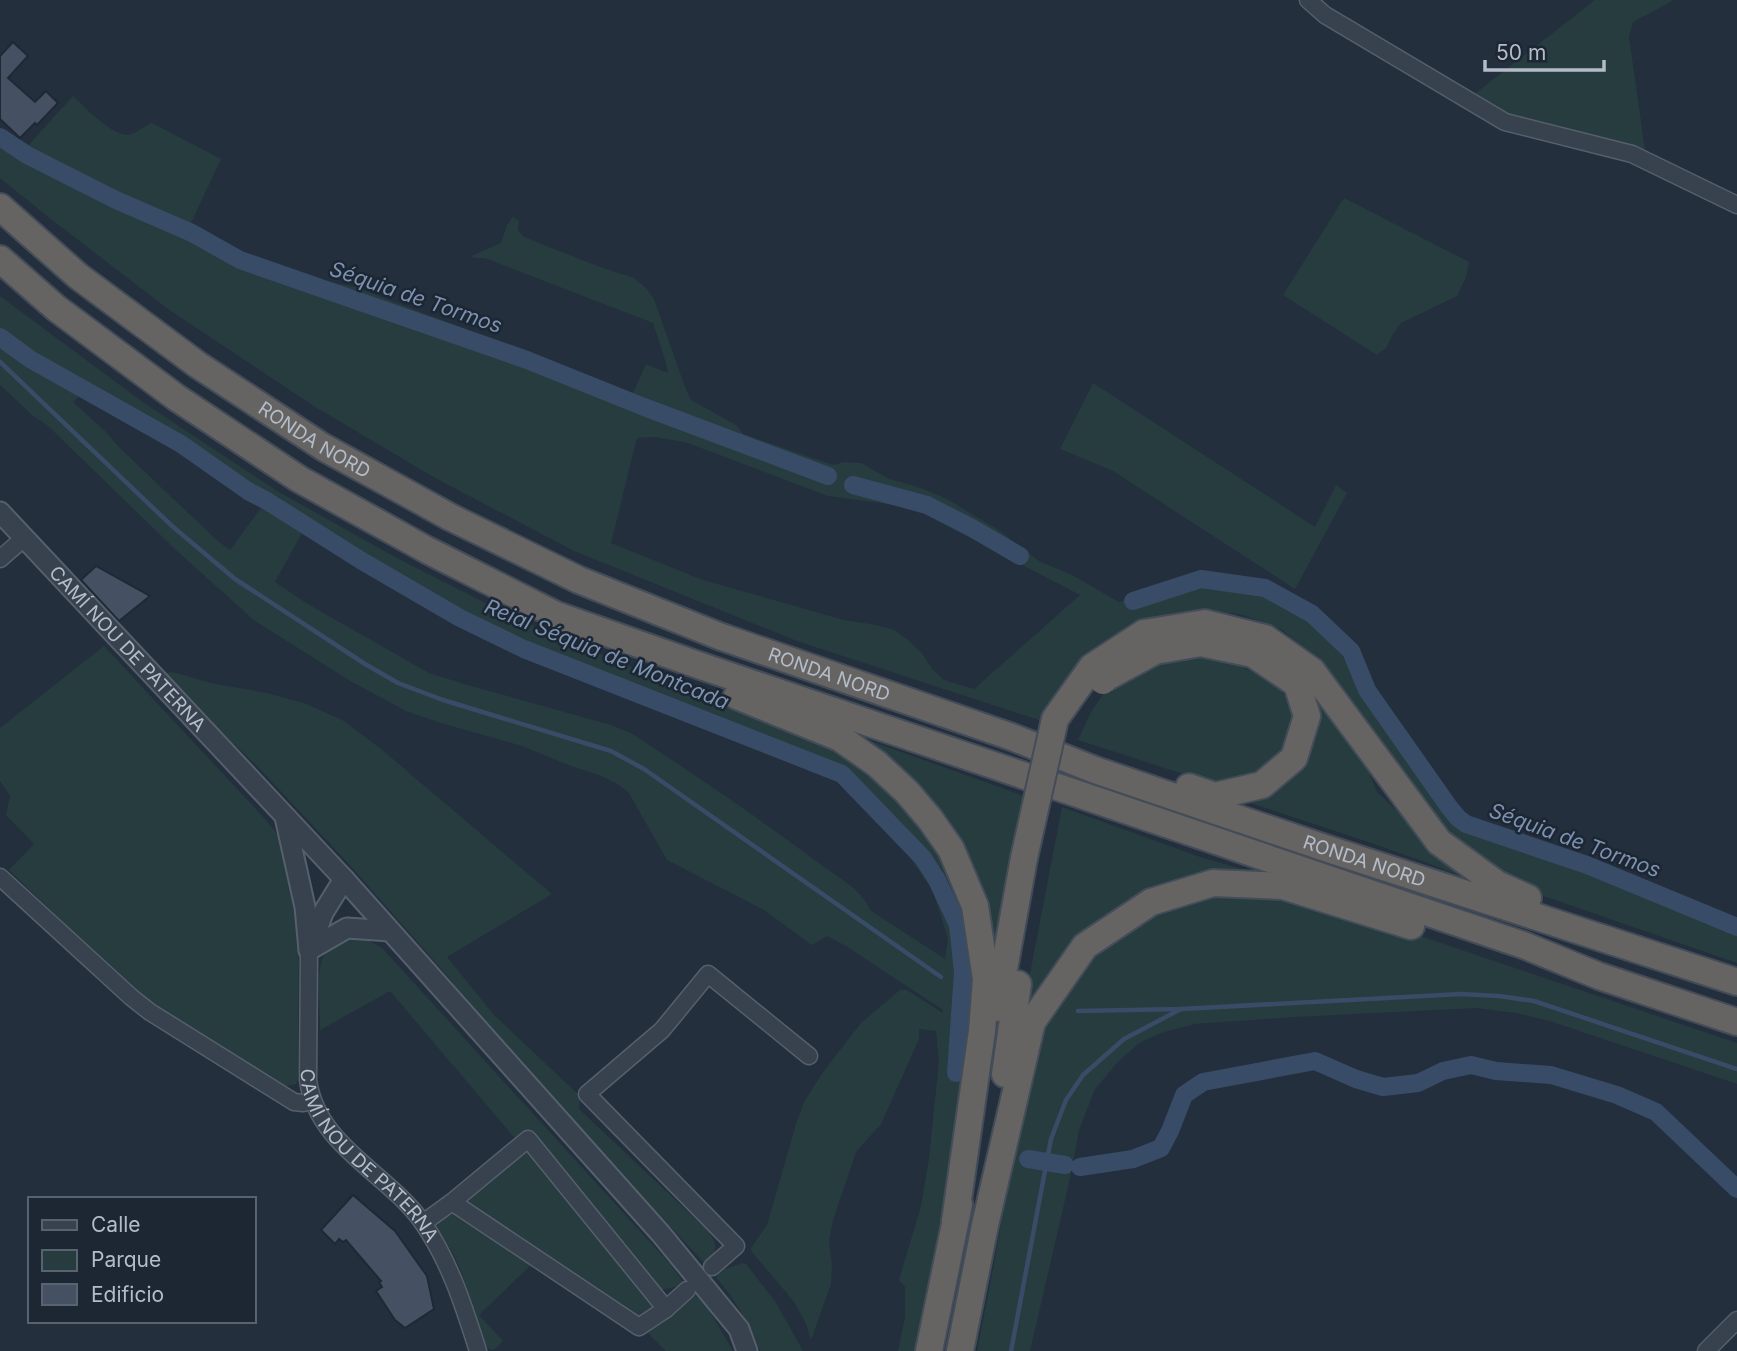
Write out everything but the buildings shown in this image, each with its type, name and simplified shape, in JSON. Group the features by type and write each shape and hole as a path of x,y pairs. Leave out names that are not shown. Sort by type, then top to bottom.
{"highway":[{"name":"RONDA NORD","path":"0,208 78,276 198,365 323,447 450,517 579,580 719,636 1012,737 1095,770 1737,982"},
{"name":"RONDA NORD","path":"0,259 56,308 177,398 299,479 427,550 556,615 1526,946 1599,976 1737,1022"},
{"path":"556,615 694,678 840,738 877,764 906,792 930,819 951,849 975,906 986,979 982,1031 955,1221"},
{"path":"929,1351 1032,858 1070,727 1105,678 1149,642 1205,623 1265,638 1312,671 1439,842 1497,884 1677,962"},
{"path":"1012,737 1099,758 1215,796 1262,785 1294,758 1307,716 1297,684 1254,654 1201,643 1149,642"},
{"path":"985,1225 1032,858"},
{"path":"960,1351 985,1225 1032,1022 1085,946 1151,902 1213,883 1283,886 1521,960 1599,976"}],"street":[{"path":"1308,0 1325,15 1505,122 1632,154 1737,205"},
{"name":"CAMÍ NOU DE PATERNA","path":"0,512 344,879 323,913 309,950"},
{"path":"0,559 24,538"},
{"name":"CAMÍ NOU DE PATERNA","path":"285,816 305,906 309,950 308,1080 312,1101 333,1135 405,1202 423,1223 450,1270 478,1351"},
{"path":"0,877 150,1012 294,1101 312,1101"},
{"path":"305,906 344,879 661,1234 739,1329 747,1351"},
{"path":"309,950 347,928 390,931"},
{"path":"712,1267 736,1246 587,1094 662,1030 708,974 809,1056"},
{"path":"423,1223 528,1139 667,1309"},
{"path":"452,1202 639,1327 667,1309 687,1290"},
{"path":"1706,1351 1737,1320"}],"green space":[{"path":"1595,0 1674,0 1633,22 1629,37 1645,150 1527,121 1472,96"},
{"path":"73,96 98,119 120,133 130,135 152,123 221,159 190,225 241,253 295,272 355,287 633,393 646,364 668,373 653,323 485,258 471,256 501,243 513,217 519,221 518,230 524,237 634,278 646,288 654,299 691,400 736,425 743,434 833,465 844,462 861,463 889,479 947,499 1000,531 1039,561 1074,576 1119,602 1201,578 1265,586 1307,609 1335,627 1356,648 1373,686 1462,815 1471,822 1617,872 1737,921 1737,963 1535,893 1498,874 1453,839 1330,675 1307,650 1282,630 1243,615 1208,610 1166,618 1077,668 1060,686 1042,721 797,641 574,551 437,479 317,408 168,309 0,178 0,132 25,149","holes":["656,437 688,443 828,496 911,507 1080,595 974,689 944,680 932,669 922,653 894,630 844,620 703,580 611,543 637,438"]},
{"path":"1344,198 1469,262 1466,277 1457,296 1401,323 1386,348 1377,355 1283,295"},
{"path":"0,296 144,403 277,491 397,558 511,616 678,687 819,741 886,786 913,813 936,847 951,877 963,912 974,991 973,1018 951,1165 915,1351 898,1351 905,1317 905,1287 899,1280 921,1206 929,1159 939,1061 936,1031 919,1029 919,1039 881,1124 856,1152 833,1220 829,1241 831,1284 811,1340 795,1303 751,1248 767,1225 804,1102 823,1072 861,1023 900,990 907,990 943,1013 943,1010 846,946 827,936 812,945 764,910 667,860 629,793 616,783 522,746 406,711 352,682 255,621 178,552 47,425 32,415 0,385","holes":["81,395 176,447 263,505 230,550 73,402","303,531 388,586 492,641 841,783 908,855 933,891 948,939 945,959 870,910 861,896 848,884 774,830 631,733 429,673 306,603 275,582"]},
{"path":"1093,383 1315,527 1336,485 1347,493 1295,589 1113,471 1060,449"},
{"path":"104,646 265,819 284,842 292,859 299,941 296,1084 281,1084 137,994 9,870 34,844 6,815 10,796 0,781 0,728"},
{"path":"1176,658 1231,662 1264,677 1280,690 1289,701 1292,713 1292,725 1285,752 1253,776 1214,784 1078,740 1091,712 1106,690 1158,663"},
{"path":"173,672 304,703 344,721 381,749 552,894 447,957 494,1015 580,1096 579,1109 709,1232 715,1250 707,1266 506,1049 444,972 347,862 257,766 163,676"},
{"path":"1307,685 1323,703 1369,773 1377,792 1461,876 1251,803 1291,779 1299,769"},
{"path":"829,726 1024,796 992,995 972,868"},
{"path":"1062,807 1203,858 1260,874 1131,901 1102,918 1059,959 1043,980 1031,1000 1018,1036"},
{"path":"1264,895 1346,911 1737,1043 1737,1084 1550,1021 1476,1008 1194,1024 1161,1033 1139,1043 1095,1089 1079,1130 1030,1351 977,1351 1011,1165 1038,1041 1058,1000 1077,971 1111,939 1158,913 1212,897"},
{"path":"361,936 382,948 671,1265 694,1294 684,1285 661,1290 592,1209 518,1142 390,991 320,1030 319,977 325,953 333,944 344,938"},
{"path":"527,1152 533,1154 654,1307 653,1312 639,1319 462,1201 512,1160"},
{"path":"456,1212 534,1262 479,1315 503,1341 494,1350 485,1344 462,1274 436,1226"},
{"path":"746,1264 775,1301 803,1351 760,1351 741,1312 716,1277 725,1269"},
{"path":"694,1294 708,1308 733,1351 666,1351 648,1333"}],"waterway":[{"name":"Séquia de Tormos","path":"0,137 27,155 116,200 192,233 240,260 527,360 828,476"},
{"name":"Reial Séquia de Montcada","path":"0,337 30,359 181,444 248,491 460,618 524,649 842,774 923,858 937,880 958,925 963,972 956,1073"},
{"path":"0,362 172,526 235,579 365,664 398,683 443,700 611,751 644,769 941,977"},
{"name":"Séquia de Tormos","path":"853,485 927,505 1020,556"},
{"name":"Séquia de Tormos","path":"1133,601 1201,579 1265,588 1312,614 1351,651 1367,690 1449,807 1466,824 1587,865 1737,927"},
{"path":"1078,1011 1181,1009 1461,994 1499,996 1534,1001 1737,1069"},
{"path":"1011,1351 1051,1139 1066,1100 1083,1075 1124,1039 1179,1010"},
{"name":"Reial Séquia de Montcada","path":"1080,1167 1133,1159 1161,1148 1184,1095 1203,1082 1315,1061 1356,1079 1383,1087 1418,1083 1443,1071 1471,1065 1496,1071 1551,1075 1617,1095 1656,1112 1737,1189"},
{"name":"Reial Séquia de Montcada","path":"1028,1159 1065,1165"}]}
